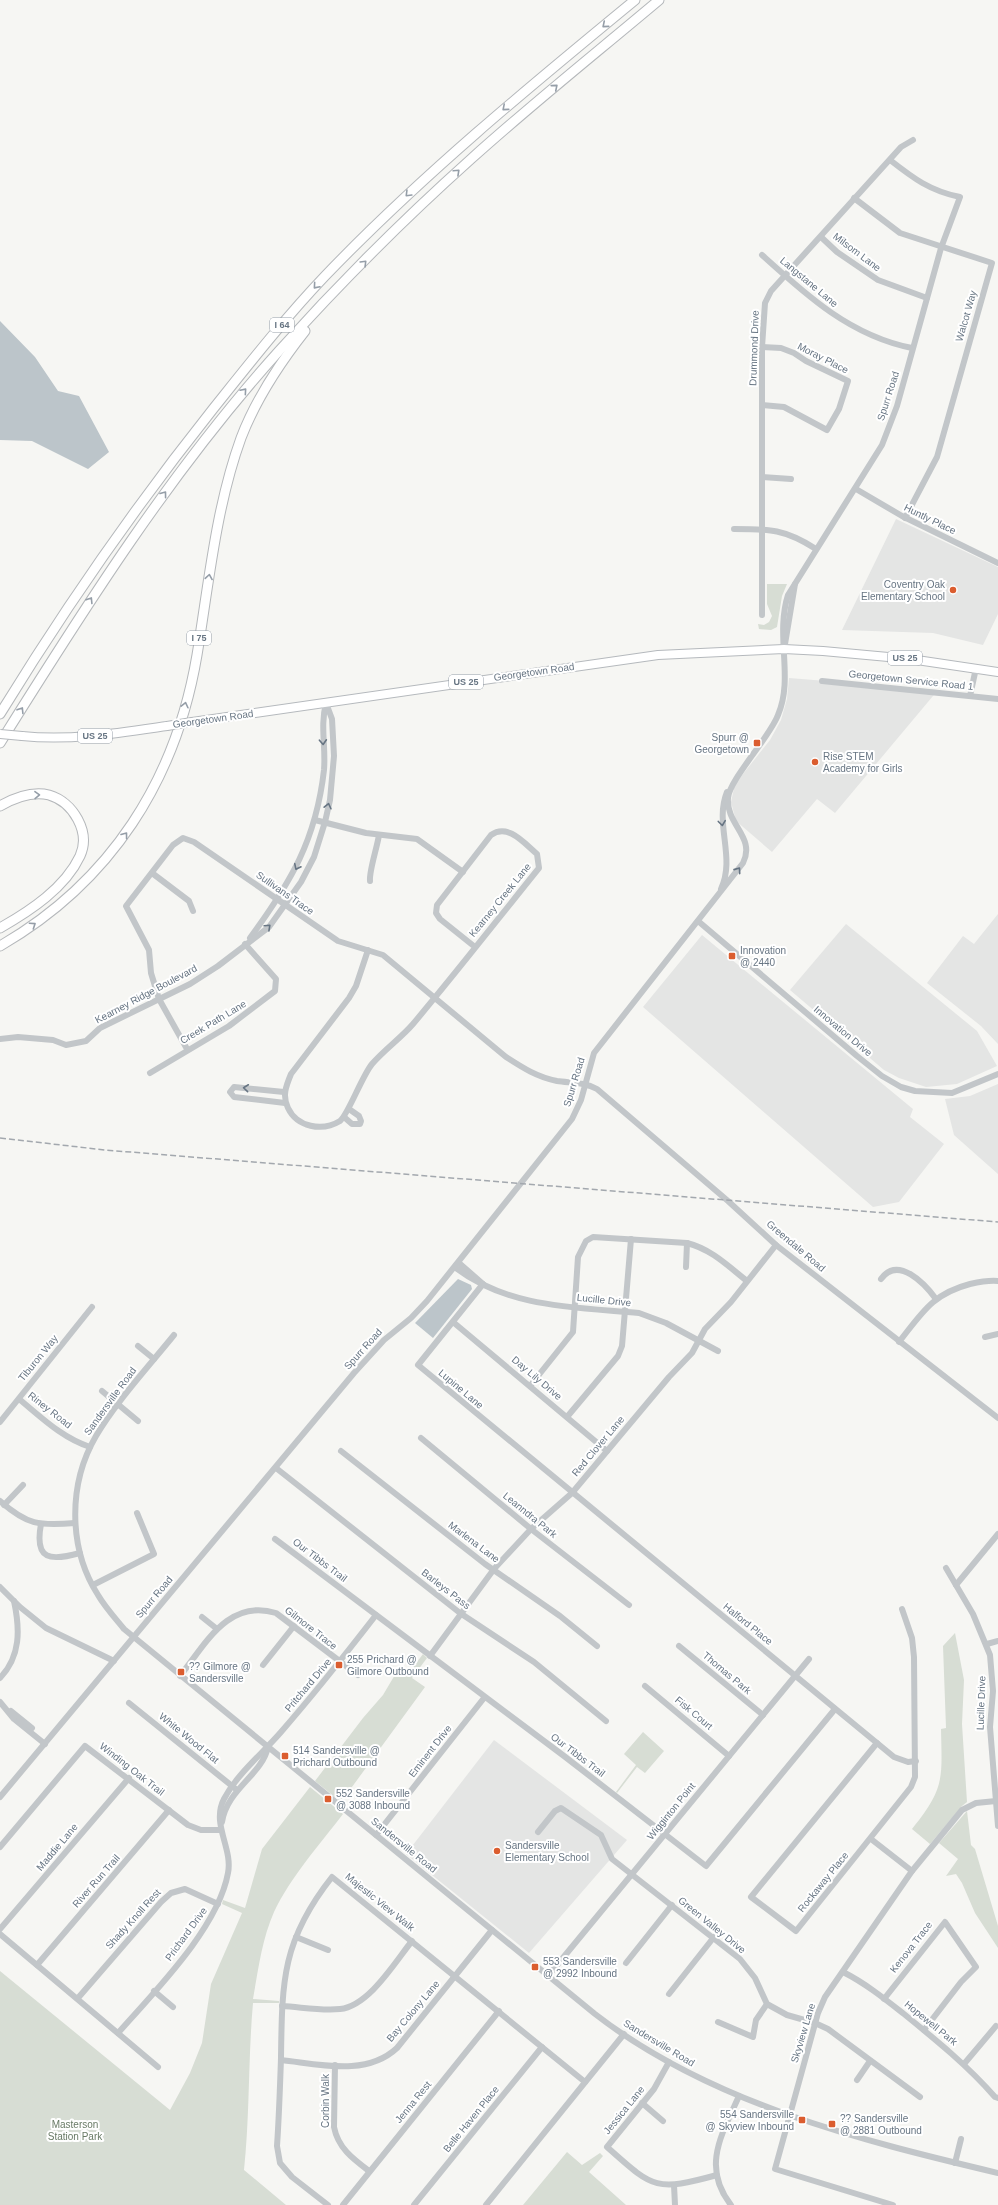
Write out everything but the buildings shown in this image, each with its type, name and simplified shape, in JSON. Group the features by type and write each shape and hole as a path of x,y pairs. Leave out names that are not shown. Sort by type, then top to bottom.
{"highway":[{"name":"I 64","path":"0,714 84,582 158,478 251,361 324,277 426,176 519,96 635,0"},
{"name":"I 64","path":"0,743 95,593 149,514 240,397 336,290 471,158 659,0"},
{"name":"I 75","path":"0,946 40,921 83,885 129,830 153,789 171,749 183,712 196,657 223,498 242,437 251,415 276,371 336,290"},
{"path":"0,806 20,797 34,794 49,795 63,801 74,812 80,824 83,838 81,854 71,872 37,903 0,928"}],"main road":[{"name":"Georgetown Road","path":"0,734 66,738 119,733 658,655 784,649 881,655 998,672"}],"street":[{"name":"Drummond Drive","path":"762,615 762,347 765,303 784,275 821,237 854,198 901,147 912,140"},
{"name":"Spurr Road","path":"0,1797 384,1340 417,1313 569,1124 578,1109 594,1053 698,922 745,858 746,848 744,836 732,818 728,804 728,796 779,715 784,695 784,649 795,583 856,489 882,445 897,406 941,248 960,197 943,194 919,182 890,160"},
{"name":"Walcot Way","path":"854,198 900,233 941,248 992,262 937,457 905,518"},
{"name":"Milsom Lane","path":"821,237 837,252 878,280 927,298"},
{"name":"Langstane Lane","path":"762,255 784,275 836,317 861,331 897,345 912,348"},
{"name":"Moray Place","path":"762,347 781,348 794,353 806,361 848,381 839,409 826,430 784,407 762,405"},
{"path":"762,477 791,479"},
{"name":"Huntly Place","path":"856,489 905,518 998,563"},
{"path":"734,529 777,530 793,535 816,549"},
{"path":"970,696 976,668"},
{"name":"Georgetown Service Road 1","path":"822,680 998,699"},
{"name":"Kearney Ridge Boulevard","path":"245,944 278,900 303,853 315,820 324,765 322,719 326,703"},
{"name":"Kearney Ridge Boulevard","path":"0,1039 18,1037 61,1043 77,1040 94,1033 190,984 269,927 286,905 314,857 325,822 330,800 333,765 332,719 326,703"},
{"path":"324,765 333,765"},
{"name":"Spurr Road","path":"714,901 725,879 727,868 727,847 721,816 723,803 728,789 740,775"},
{"path":"315,820 379,835 397,835 417,838 462,872"},
{"name":"Kearney Creek Lane","path":"344,1117 363,1077 372,1064 405,1034 539,868 537,854 508,831 503,830 491,835 437,905 436,913 440,919 475,947"},
{"path":"370,881 370,872 376,856 379,835"},
{"name":"Sullivans Trace","path":"187,1049 159,999 151,973 149,950 126,906 178,840 189,839 338,941 383,955 506,1057 522,1068 543,1077 585,1084"},
{"path":"152,873 189,901 193,911"},
{"name":"Innovation Drive","path":"698,922 857,1056 882,1076 901,1088 915,1091 952,1093 998,1074"},
{"name":"Creek Path Lane","path":"150,1073 187,1049 229,1026 275,991 276,979 245,944"},
{"path":"348,1110 359,1116 361,1121 360,1124 352,1124 344,1117 330,1125 317,1127 304,1124 291,1115 285,1103 284,1092 291,1074 356,986 368,950"},
{"name":"Greendale Road","path":"585,1084 597,1089 662,1143 776,1245 998,1418"},
{"path":"284,1092 234,1087 230,1092 234,1097 285,1103"},
{"path":"530,1386 573,1332 578,1257 586,1241 593,1237 687,1243 708,1250 747,1281"},
{"path":"567,1417 618,1356 622,1346 630,1239"},
{"path":"686,1267 687,1243"},
{"name":"Red Clover Lane","path":"430,1656 460,1613 494,1569 531,1529 572,1493 669,1376 692,1353 705,1329 731,1302 776,1245"},
{"name":"Lucille Drive","path":"457,1265 491,1290 520,1300 625,1312 653,1317 718,1351"},
{"path":"881,1278 888,1272 900,1271 910,1273 926,1285 936,1299"},
{"path":"899,1342 936,1299 957,1288 977,1282 998,1281"},
{"name":"Lupine Lane","path":"483,1284 418,1366 572,1493"},
{"name":"Tiburon Way","path":"0,1422 92,1307"},
{"name":"Day Lily Drive","path":"453,1322 607,1451"},
{"path":"985,1337 998,1334"},
{"name":"Sandersville Road","path":"174,1335 118,1405 96,1436 90,1447 79,1484 75,1524 80,1553 93,1585 113,1616 134,1638 548,1976 601,2018 624,2034 670,2062 739,2096 854,2136 998,2173"},
{"path":"138,1346 154,1359"},
{"path":"102,1391 138,1421"},
{"name":"Riney Road","path":"19,1399 56,1430 75,1442 90,1447"},
{"name":"Leanndra Park","path":"420,1438 531,1529 629,1605"},
{"name":"Marlena Lane","path":"341,1451 494,1569 560,1616 597,1646"},
{"name":"Barleys Pass","path":"276,1468 460,1613 534,1662 606,1721"},
{"path":"23,1485 2,1503 28,1521 41,1524 75,1524"},
{"name":"Halford Place","path":"572,1493 877,1743 902,1760 916,1761"},
{"path":"93,1585 154,1554 137,1513"},
{"path":"41,1524 39,1537 40,1547 48,1556 59,1558 80,1553"},
{"path":"956,1585 998,1534"},
{"name":"Our Tibbs Trail","path":"275,1539 484,1698 564,1756 664,1835 706,1866 835,1709"},
{"name":"Lucille Drive","path":"946,1568 973,1614 987,1644 995,1692 990,1727 998,1826"},
{"path":"0,1587 35,1620 46,1628 114,1661"},
{"path":"0,1678 9,1668 18,1641 18,1623 14,1600"},
{"name":"Gilmore Trace","path":"180,1676 217,1629 233,1616 249,1610 262,1609 276,1613 358,1675"},
{"name":"Rockaway Place","path":"877,1743 751,1897 796,1931 871,1839 911,1787 915,1777 914,1656 912,1638 902,1609"},
{"name":"Pritchard Drive","path":"268,1747 376,1615"},
{"path":"202,1617 217,1629"},
{"path":"263,1665 294,1626"},
{"path":"987,1644 998,1641"},
{"name":"Thomas Park","path":"678,1646 763,1715"},
{"name":"Wigginton Point","path":"548,1976 809,1659"},
{"name":"Fisk Court","path":"645,1686 729,1756"},
{"name":"Eminent Drive","path":"376,1835 484,1698"},
{"path":"0,1702 14,1719 46,1742"},
{"name":"White Wood Flat","path":"129,1703 235,1788"},
{"name":"Winding Oak Trail","path":"0,1847 86,1746 188,1825 201,1830 221,1830"},
{"name":"Prichard Drive","path":"118,2033 206,1926 218,1904 225,1886 230,1861 221,1830 221,1807 258,1755 268,1747"},
{"name":"Maddie Lane","path":"0,1929 129,1778"},
{"name":"Skyview Lane","path":"892,2205 775,2169 789,2114 815,2023 825,1997 912,1871 962,1810 976,1803 996,1802"},
{"name":"Green Valley Drive","path":"538,1832 554,1811 561,1808 601,1834 612,1859 714,1937 744,1963 755,1978 767,2004"},
{"name":"River Run Trail","path":"37,1965 169,1810"},
{"path":"871,1839 912,1871"},
{"name":"Majestic View Walk","path":"328,2205 292,2177 280,2163 277,2146 282,2006 287,1963 296,1937 312,1903 332,1876 500,2011 585,2082"},
{"name":"Shady Knoll Rest","path":"78,1998 161,1902 171,1893 184,1889 218,1904"},
{"path":"626,1963 672,1905"},
{"name":"Kenova Trace","path":"884,1998 945,1922 976,1967 961,1982 924,2030"},
{"name":"Bay Colony Lane","path":"281,2060 335,2065 366,2065 388,2056 456,1976 492,1930"},
{"path":"0,1934 78,1998 158,2067"},
{"path":"296,1937 328,1950"},
{"path":"669,1994 714,1937"},
{"path":"282,2006 328,2009 350,2007 361,2001 370,1993 412,1941"},
{"name":"Hopewell Park","path":"843,1972 884,1998 924,2030 964,2064 995,2097 998,2098"},
{"path":"154,1991 173,2007"},
{"path":"718,2022 753,2037 756,2020 767,2004 787,2015 815,2023 828,2029 920,2098"},
{"name":"Jenna Rest","path":"343,2205 500,2011"},
{"path":"964,2064 996,2026"},
{"path":"486,2205 624,2034"},
{"name":"Belle Haven Place","path":"414,2205 542,2047"},
{"path":"857,2080 870,2061"},
{"name":"Jessica Lane","path":"670,2062 654,2089 606,2147 644,2179 659,2184 674,2185 717,2175"},
{"name":"Corbin Walk","path":"335,2065 334,2127 336,2136 348,2154 369,2171"},
{"path":"732,2205 722,2191 717,2175 715,2161 717,2148 739,2096"},
{"path":"642,2103 663,2121"},
{"path":"955,2163 961,2139"},
{"path":"674,2185 675,2205"}],"shaded area":[{"path":"0,321 35,357 58,391 79,396 109,452 88,469 32,441 0,440"},
{"path":"896,519 998,567 998,614 983,645 933,633 842,630"},
{"name":"Rise STEM Academy for Girls","path":"789,678 938,690 835,813 817,799 772,852 736,821 731,802 735,784 770,740 781,720 787,699"},
{"path":"998,914 998,1044 981,1026 927,983 963,936 974,944"},
{"path":"846,924 977,1031 997,1066 957,1084 926,1087 899,1078 884,1070 790,990"},
{"path":"702,935 913,1109 910,1117 944,1144 899,1202 873,1207 643,1007"},
{"path":"998,1084 998,1174 954,1135 945,1099 970,1096"},
{"path":"458,1279 471,1285 472,1289 433,1338 415,1323"},
{"path":"494,1740 627,1840 529,1953 406,1854"}],"green space":[{"path":"767,584 787,584 782,596 777,627 771,630 759,629 758,624 764,625 769,622 772,616 767,604"},
{"path":"955,1633 964,1680 962,1724 967,1802 930,1844 912,1829 931,1803 939,1782 942,1760 941,1729 946,1728 943,1646"},
{"path":"423,1654 427,1658 412,1678 425,1687 341,1802 315,1781 363,1718 383,1695 399,1668 408,1674"},
{"path":"643,1732 664,1751 645,1773 637,1767 617,1793 616,1792 636,1765 624,1754"},
{"name":"Masterson Station Park","path":"310,1787 343,1814 297,1874 274,1912 263,1944 253,1999 279,2001 279,2003 253,2003 251,2024 244,2170 286,2205 0,2205 0,1971 170,2110 190,2073 202,2043 211,1984 242,1913 222,1904 223,1900 245,1908 262,1849"},
{"path":"967,1811 971,1845 975,1849 998,1926 998,1948 975,1913 962,1883 956,1874 946,1876 958,1859 939,1843"},
{"path":"567,2152 582,2165 600,2153 603,2156 589,2172 626,2205 523,2205"}],"railway":[{"path":"0,1138 105,1150 998,1222"}],"place":[{"name":"Coventry Oak Elementary School","path":"953,590"},
{"name":"Spurr @ Georgetown","path":"757,743"},
{"name":"Rise STEM Academy for Girls","path":"815,762"},
{"name":"Innovation @ 2440","path":"732,956"},
{"name":"255 Prichard @ Gilmore Outbound","path":"339,1665"},
{"name":"?? Gilmore @ Sandersville","path":"181,1672"},
{"name":"514 Sandersville @ Prichard Outbound","path":"285,1756"},
{"name":"552 Sandersville @ 3088 Inbound","path":"328,1799"},
{"name":"Sandersville Elementary School","path":"497,1851"},
{"name":"553 Sandersville @ 2992 Inbound","path":"535,1967"},
{"name":"554 Sandersville @ Skyview Inbound","path":"802,2120"},
{"name":"?? Sandersville @ 2881 Outbound","path":"832,2124"}]}
